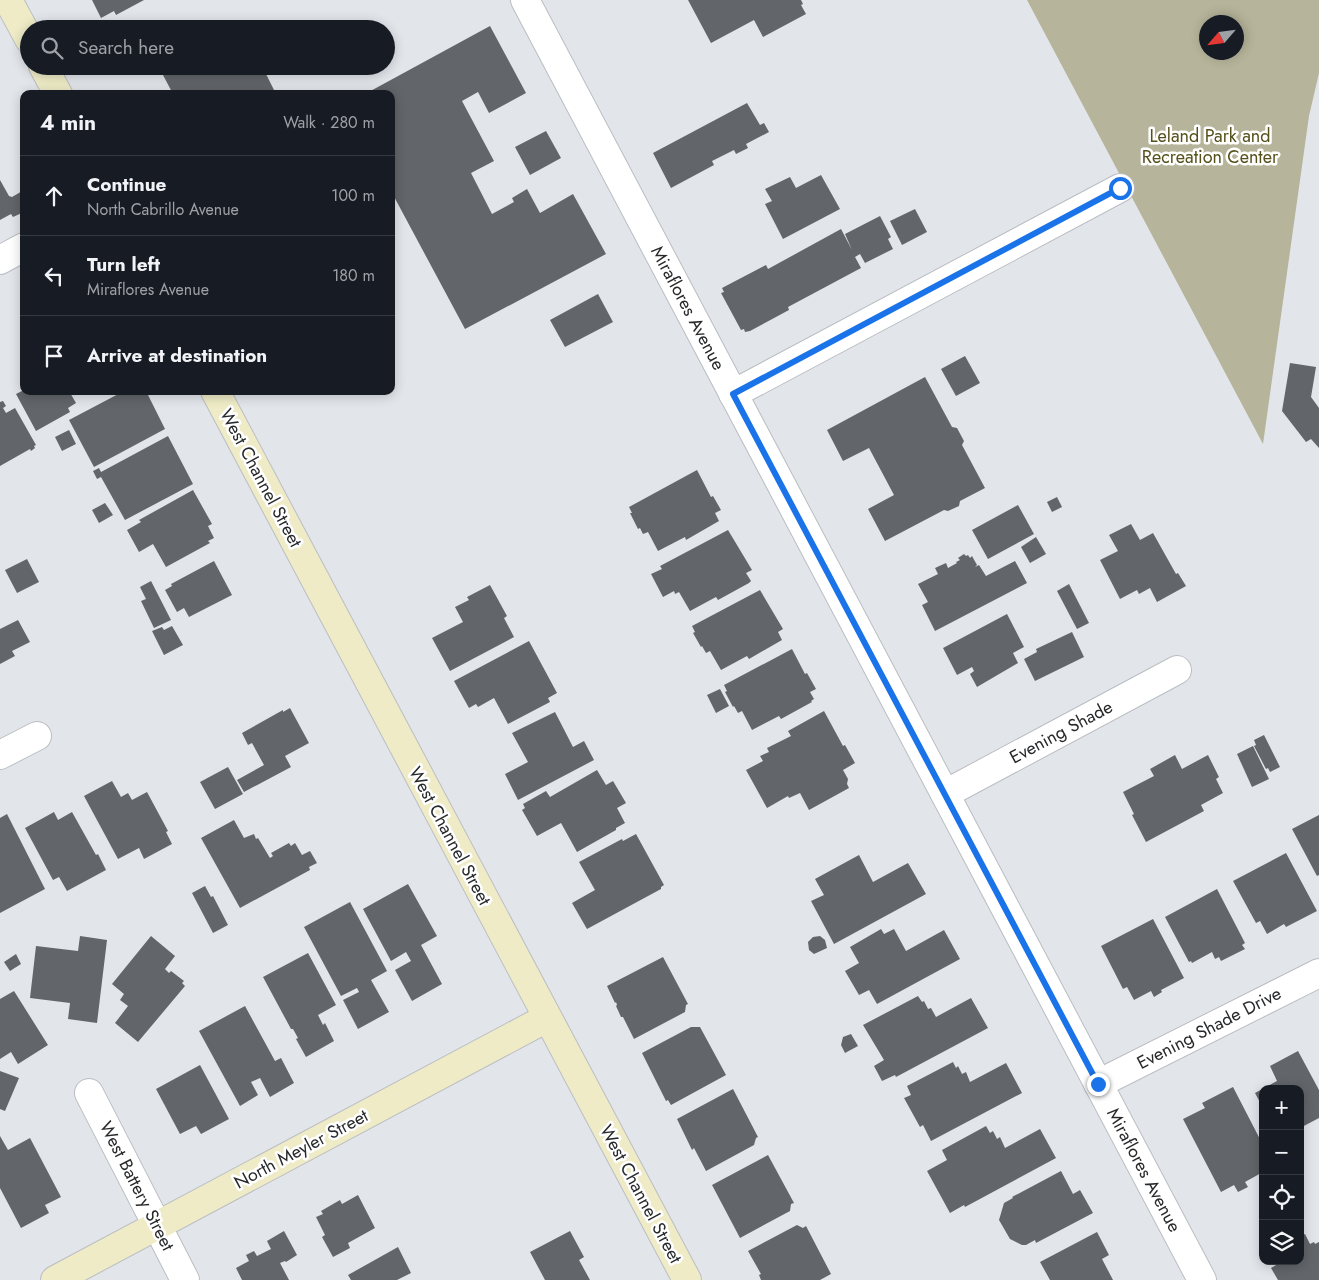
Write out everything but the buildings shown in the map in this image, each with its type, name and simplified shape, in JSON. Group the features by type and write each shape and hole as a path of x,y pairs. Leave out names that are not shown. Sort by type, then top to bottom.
{"street":[{"path":"8,0 20,22"},
{"name":"Miraflores Avenue","path":"525,0 1202,1280"},
{"path":"48,75 56,90"},
{"path":"733,394 1120,188"},
{"path":"0,260 20,250"},
{"name":"West Channel Street","path":"218,395 687,1280"},
{"name":"Evening Shade","path":"945,794 1177,670"},
{"path":"0,755 36,736"},
{"name":"Evening Shade Drive","path":"1098,1084 1319,972"},
{"name":"North Meyler Street","path":"55,1280 547,1018"},
{"name":"West Battery Street","path":"89,1093 185,1280"}],"green space":[{"name":"Leland Park and Recreation Center","path":"1027,0 1319,0 1319,73 1309,116 1263,444"}],"route":[{"path":"1098,1084 733,394 1120,188"}]}
